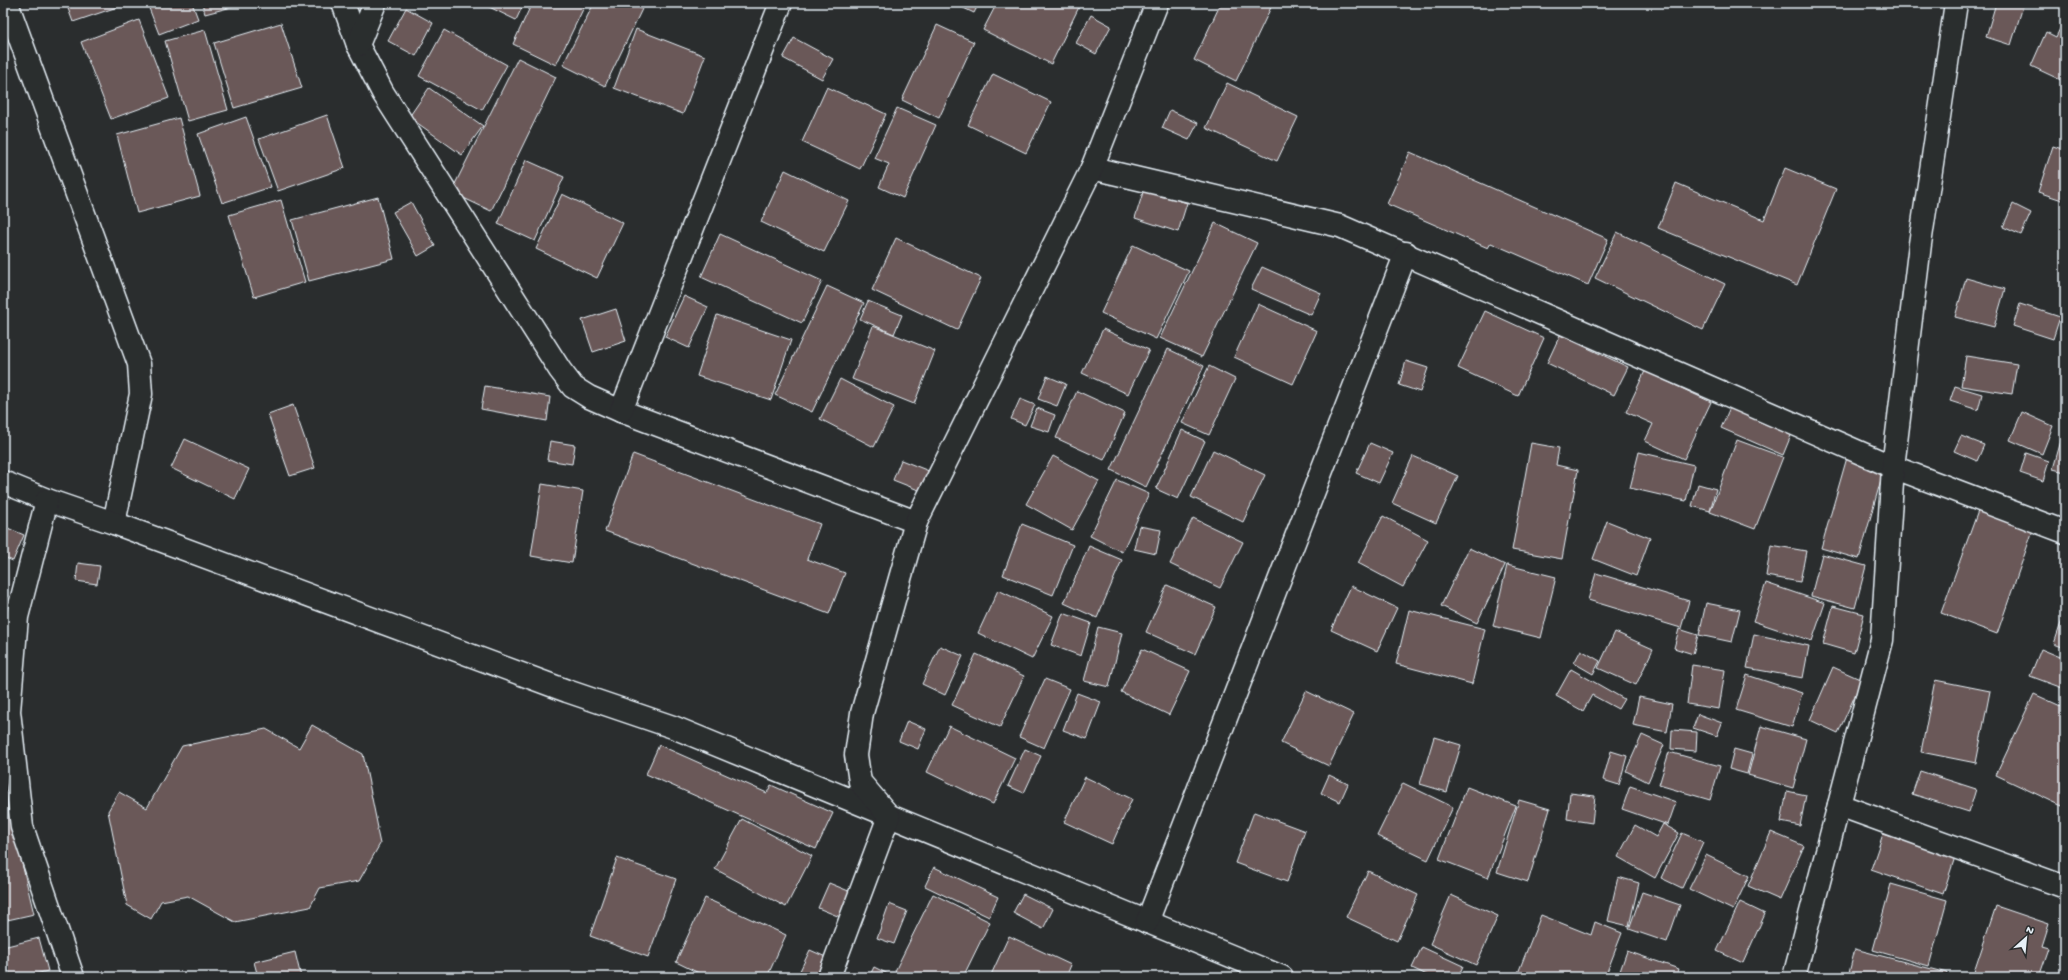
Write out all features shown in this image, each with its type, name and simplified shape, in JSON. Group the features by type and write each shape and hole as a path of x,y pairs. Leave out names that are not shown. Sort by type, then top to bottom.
{"street":[{"path":"7,3 139,364 141,394 114,523"},
{"path":"343,3 358,45 382,93 560,370 573,387 589,397 621,411 916,522"},
{"path":"358,45 375,3"},
{"path":"621,411 781,3"},
{"path":"889,816 860,782 856,755 862,713 916,522 1092,168 1157,3"},
{"path":"1794,977 1882,640 1893,467 1920,244 1956,3"},
{"path":"1092,168 1340,226 1406,253 1893,467 2065,532"},
{"path":"1147,922 1406,253"},
{"path":"3,482 47,500 114,523 567,691 673,727 1282,977"},
{"path":"47,500 17,617 9,712 22,827 73,977"},
{"path":"1839,805 2065,887"},
{"path":"829,977 889,816"}],"building":[{"path":"66,3 125,3 126,4 73,22"},
{"path":"147,3 192,3 198,19 159,34"},
{"path":"202,3 247,3 205,14"},
{"path":"481,3 524,3 516,20"},
{"path":"532,3 586,3 556,65 513,44"},
{"path":"594,3 629,3 642,9 605,86 563,65"},
{"path":"953,3 979,3 974,13"},
{"path":"997,3 1071,3 1079,7 1051,64 983,30"},
{"path":"1221,3 1273,3 1236,81 1194,60"},
{"path":"1996,3 2024,3 2011,45 1986,37"},
{"path":"406,8 433,23 416,56 388,41"},
{"path":"1091,15 1111,26 1096,54 1076,43"},
{"path":"2065,18 2065,82 2031,66 2046,32 2056,37"},
{"path":"139,20 169,98 111,119 81,42"},
{"path":"281,23 302,88 234,108 214,43"},
{"path":"937,25 974,42 939,118 902,100"},
{"path":"636,29 705,56 683,114 614,88"},
{"path":"205,30 228,110 188,121 165,41"},
{"path":"444,30 507,65 482,110 419,76"},
{"path":"794,38 833,59 822,79 783,58"},
{"path":"518,58 556,77 491,211 451,192"},
{"path":"993,74 1051,102 1026,153 968,125"},
{"path":"1227,83 1298,117 1277,161 1206,128"},
{"path":"827,87 886,114 860,169 802,142"},
{"path":"429,88 483,126 462,155 409,117"},
{"path":"897,108 936,125 903,198 879,187 889,164 874,158"},
{"path":"1170,110 1198,123 1189,140 1162,128"},
{"path":"327,115 345,168 278,191 259,139"},
{"path":"246,117 271,187 222,203 198,134"},
{"path":"179,118 200,196 137,213 117,135"},
{"path":"2053,146 2065,150 2065,201 2038,192"},
{"path":"1410,152 1608,239 1588,285 1491,243 1488,248 1387,204"},
{"path":"526,160 564,177 535,241 498,224"},
{"path":"1785,168 1836,189 1797,285 1658,228 1676,183 1764,220"},
{"path":"785,170 849,201 824,252 761,222"},
{"path":"1144,189 1187,203 1178,232 1135,218"},
{"path":"562,194 623,223 597,278 536,249"},
{"path":"378,197 394,259 309,281 292,220"},
{"path":"281,200 305,282 254,297 229,215"},
{"path":"411,202 435,246 418,256 393,212"},
{"path":"2013,204 2031,213 2021,235 2003,227"},
{"path":"1215,223 1257,243 1202,357 1160,338"},
{"path":"1617,232 1725,284 1703,330 1595,278"},
{"path":"720,234 822,281 802,323 701,277"},
{"path":"896,238 981,278 957,330 872,290"},
{"path":"1133,245 1189,271 1156,339 1101,313"},
{"path":"1262,267 1321,293 1311,315 1251,289"},
{"path":"1966,278 2005,289 1994,327 1955,317"},
{"path":"827,286 864,303 812,412 775,395"},
{"path":"684,296 708,307 689,348 665,337"},
{"path":"868,301 902,315 894,334 860,319"},
{"path":"1258,304 1317,331 1293,384 1234,357"},
{"path":"2020,304 2060,317 2053,339 2013,326"},
{"path":"616,309 626,341 593,352 582,320"},
{"path":"1485,311 1544,338 1518,396 1458,368"},
{"path":"717,315 791,340 771,400 697,376"},
{"path":"873,326 935,351 914,404 852,379"},
{"path":"1103,329 1149,350 1128,394 1082,373"},
{"path":"1560,335 1628,367 1614,395 1547,363"},
{"path":"1168,349 1204,366 1146,487 1111,470"},
{"path":"1966,356 2017,364 2012,394 1961,386"},
{"path":"1406,361 1428,368 1420,392 1399,385"},
{"path":"1209,366 1235,379 1209,435 1182,423"},
{"path":"1645,371 1711,402 1684,459 1645,441 1653,424 1626,412"},
{"path":"1047,376 1066,384 1057,406 1038,399"},
{"path":"840,379 894,407 874,447 820,419"},
{"path":"485,386 550,397 547,421 481,409"},
{"path":"1955,386 1982,394 1978,410 1950,401"},
{"path":"1077,391 1125,413 1104,460 1056,438"},
{"path":"1020,399 1035,405 1025,425 1011,419"},
{"path":"293,405 315,468 290,476 268,414"},
{"path":"1731,405 1792,433 1783,455 1721,428"},
{"path":"1037,408 1055,415 1049,432 1030,426"},
{"path":"2022,412 2053,426 2042,454 2010,440"},
{"path":"1182,430 1205,441 1178,499 1156,489"},
{"path":"2065,430 2065,472 2053,469"},
{"path":"1961,436 1984,445 1977,461 1954,451"},
{"path":"185,439 249,469 235,499 171,468"},
{"path":"1737,440 1783,457 1755,529 1710,512"},
{"path":"550,441 575,445 572,464 547,460"},
{"path":"1370,443 1393,453 1379,483 1356,473"},
{"path":"1531,443 1559,448 1556,465 1578,470 1562,559 1512,550"},
{"path":"1213,450 1265,475 1243,522 1191,497"},
{"path":"1639,452 1694,465 1686,501 1630,488"},
{"path":"2026,453 2049,461 2043,481 2020,473"},
{"path":"633,454 820,524 807,559 845,573 829,614 605,531"},
{"path":"1848,454 1885,465 1859,559 1821,548"},
{"path":"1053,456 1099,481 1072,530 1026,504"},
{"path":"1413,456 1458,476 1436,523 1392,503"},
{"path":"901,460 934,473 926,493 893,480"},
{"path":"1117,480 1149,494 1122,552 1090,536"},
{"path":"542,484 583,491 572,563 531,556"},
{"path":"1698,484 1716,489 1710,511 1692,506"},
{"path":"1978,511 2033,530 1997,634 1941,613"},
{"path":"1383,516 1428,540 1403,587 1358,563"},
{"path":"1193,518 1243,542 1220,588 1170,564"},
{"path":"1607,521 1650,538 1636,576 1593,559"},
{"path":"1022,524 1073,545 1053,595 1003,575"},
{"path":"3,526 24,535 13,561 3,557"},
{"path":"1139,526 1161,530 1156,554 1134,549"},
{"path":"1771,545 1806,551 1800,582 1766,576"},
{"path":"1089,546 1122,560 1097,618 1064,603"},
{"path":"1469,548 1505,565 1477,623 1441,606"},
{"path":"1822,554 1866,566 1855,608 1811,596"},
{"path":"78,563 100,566 97,584 76,581"},
{"path":"1507,565 1556,577 1541,638 1493,626"},
{"path":"1596,573 1689,601 1681,628 1588,600"},
{"path":"1766,583 1825,603 1812,641 1753,621"},
{"path":"1167,585 1216,607 1195,654 1146,632"},
{"path":"1351,586 1397,608 1377,651 1331,630"},
{"path":"998,590 1053,616 1032,659 978,633"},
{"path":"1706,603 1740,610 1732,642 1699,635"},
{"path":"1833,606 1864,614 1854,653 1823,644"},
{"path":"1409,610 1485,629 1472,684 1396,664"},
{"path":"2065,611 2065,648 2054,644"},
{"path":"1063,613 1091,623 1081,656 1051,645"},
{"path":"1098,627 1122,633 1109,687 1084,681"},
{"path":"1679,629 1698,635 1693,654 1674,648"},
{"path":"1615,632 1653,649 1636,685 1598,668"},
{"path":"1754,634 1809,646 1803,678 1747,668"},
{"path":"940,646 963,656 945,695 922,684"},
{"path":"1142,649 1190,671 1169,715 1121,692"},
{"path":"2041,649 2065,659 2065,689 2030,676"},
{"path":"1581,650 1600,661 1593,674 1574,663"},
{"path":"976,654 1024,676 1000,727 952,705"},
{"path":"1692,665 1725,670 1719,709 1687,704"},
{"path":"1833,667 1862,680 1838,733 1810,720"},
{"path":"1571,669 1624,699 1618,709 1592,695 1583,711 1556,696"},
{"path":"1747,675 1802,693 1792,727 1736,710"},
{"path":"1045,679 1070,689 1044,748 1019,737"},
{"path":"1935,680 1990,691 1976,763 1921,752"},
{"path":"1306,691 1354,714 1329,766 1281,743"},
{"path":"1077,693 1101,702 1087,739 1063,730"},
{"path":"2034,694 2065,708 2065,801 2062,806 1996,775"},
{"path":"1639,697 1672,704 1667,732 1633,725"},
{"path":"1698,714 1722,723 1717,736 1693,728"},
{"path":"907,721 926,729 918,749 899,741"},
{"path":"312,725 363,754 380,844 359,881 320,888 310,907 235,922 188,896 161,901 151,919 127,905 108,811 119,792 147,808 182,746 266,729 299,748"},
{"path":"949,726 1015,758 993,804 927,772"},
{"path":"1761,726 1806,739 1793,788 1748,775"},
{"path":"1672,730 1697,732 1696,751 1671,749"},
{"path":"1642,735 1664,745 1648,782 1626,771"},
{"path":"1434,737 1461,745 1447,792 1420,784"},
{"path":"659,745 767,793 771,785 833,813 816,849 646,774"},
{"path":"1025,749 1041,756 1024,793 1008,786"},
{"path":"1734,749 1752,754 1747,774 1729,769"},
{"path":"1611,751 1627,756 1619,785 1603,780"},
{"path":"1669,752 1720,766 1710,800 1659,785"},
{"path":"1920,771 1976,789 1969,812 1912,794"},
{"path":"1329,775 1348,784 1340,802 1321,793"},
{"path":"1085,777 1132,799 1112,844 1064,822"},
{"path":"3,783 34,914 3,921"},
{"path":"1403,783 1453,807 1428,860 1377,836"},
{"path":"1630,786 1676,802 1668,825 1622,809"},
{"path":"1467,787 1516,806 1488,878 1439,859"},
{"path":"1787,791 1806,795 1800,826 1781,822"},
{"path":"1570,793 1595,796 1592,823 1567,819"},
{"path":"1519,800 1550,809 1528,882 1497,872"},
{"path":"1254,812 1305,831 1287,882 1235,863"},
{"path":"742,819 812,856 786,907 715,869"},
{"path":"1663,824 1679,833 1655,878 1618,857 1635,825 1656,837"},
{"path":"1771,832 1804,846 1780,900 1748,886"},
{"path":"1682,833 1703,842 1682,888 1661,878"},
{"path":"1883,834 1955,857 1943,894 1871,869"},
{"path":"1706,855 1749,876 1733,910 1689,889"},
{"path":"617,858 676,879 648,957 590,936"},
{"path":"934,867 998,897 989,917 925,886"},
{"path":"1368,871 1418,895 1397,941 1346,917"},
{"path":"1618,877 1639,883 1629,926 1608,921"},
{"path":"829,883 851,892 840,917 818,908"},
{"path":"1891,884 1947,900 1929,966 1873,950"},
{"path":"1642,892 1680,905 1667,942 1629,929"},
{"path":"933,894 990,922 963,977 906,977 895,971"},
{"path":"1023,894 1053,909 1043,929 1013,913"},
{"path":"1451,895 1498,916 1476,965 1430,944"},
{"path":"705,898 786,935 767,977 707,977 676,962"},
{"path":"1740,902 1765,914 1743,963 1717,951"},
{"path":"889,904 907,911 894,944 877,938"},
{"path":"1996,906 2049,924 2042,946 2049,948 2039,977 1979,977 1973,975"},
{"path":"1541,915 1591,935 1595,922 1622,933 1605,977 1527,977 1518,973"},
{"path":"1009,936 1071,965 1066,977 990,977"},
{"path":"39,938 48,971 22,977 3,977 3,947"},
{"path":"1422,947 1463,966 1458,977 1431,977 1412,968"},
{"path":"1855,949 1947,973 1946,977 1848,977"},
{"path":"810,950 828,958 819,977 797,977"},
{"path":"1627,951 1679,969 1676,977 1618,977"},
{"path":"295,952 301,977 258,977 254,962"},
{"path":"874,967 894,977 869,977"}]}
